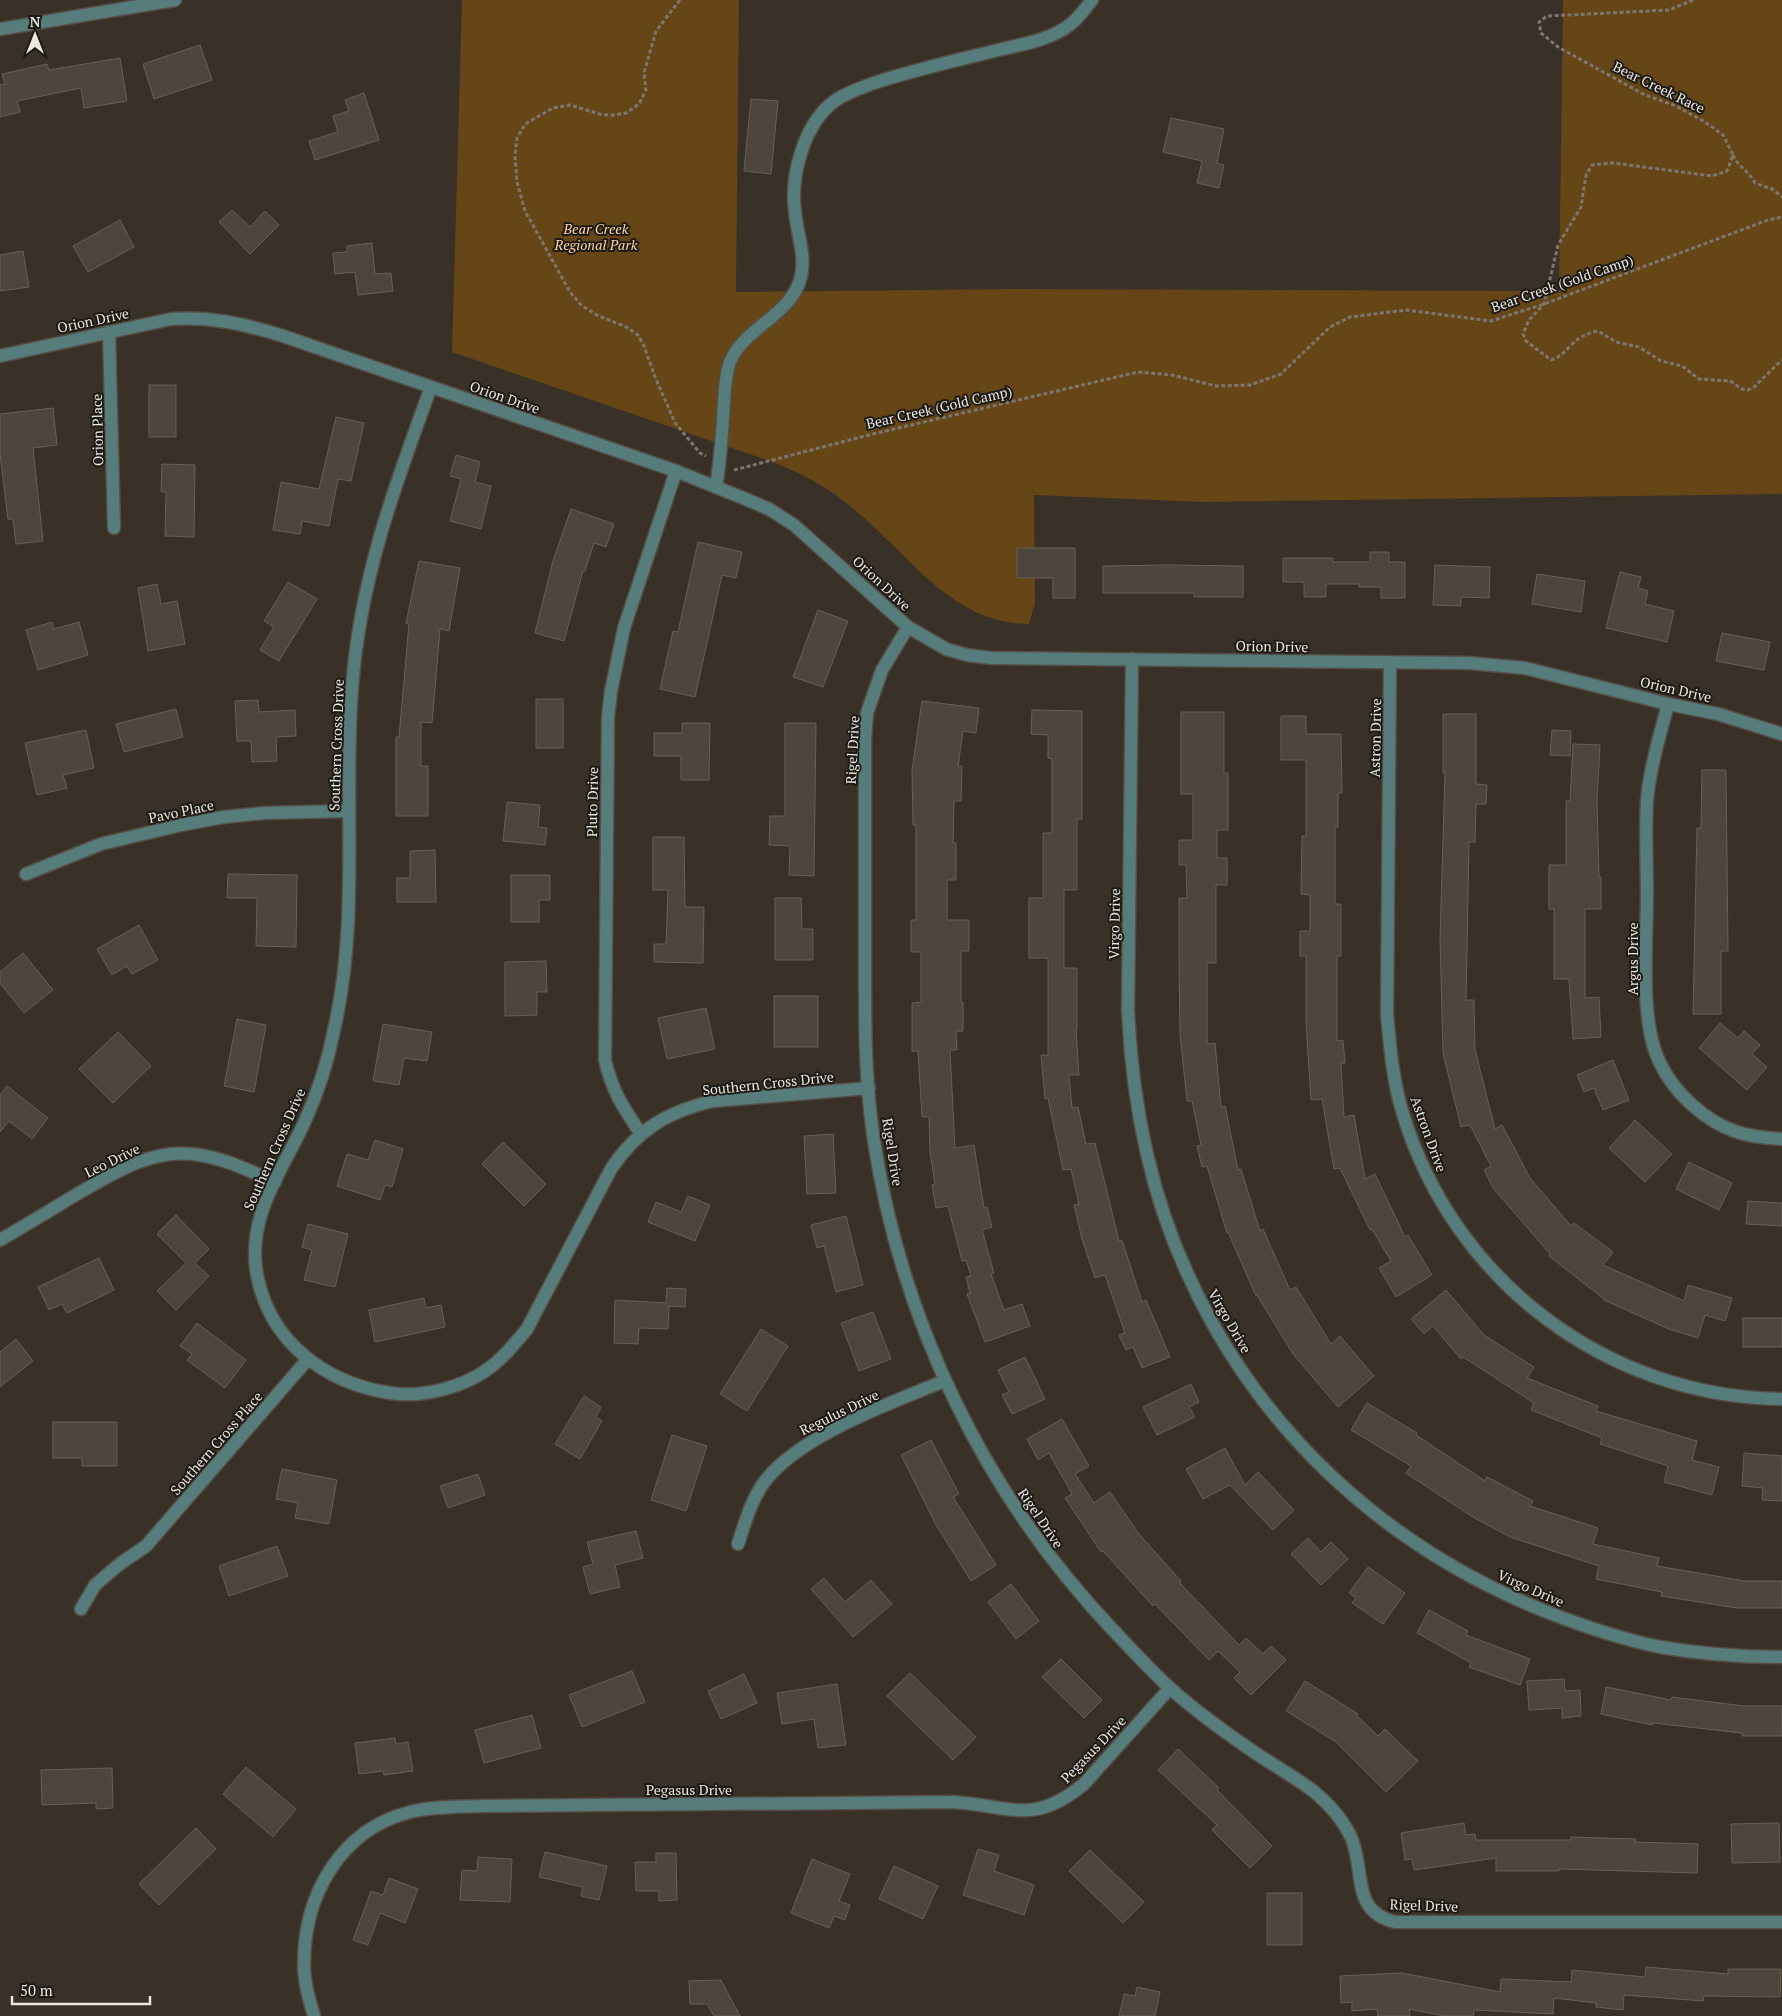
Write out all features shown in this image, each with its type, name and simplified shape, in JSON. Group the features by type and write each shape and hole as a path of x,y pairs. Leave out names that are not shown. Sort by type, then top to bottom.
{"street":[{"path":"0,29 175,0"},
{"path":"716,486 720,464 726,378 729,363 736,350 748,337 782,307 796,291 801,276 802,257 794,210 794,183 797,163 804,145 822,113 835,100 857,89 895,76 1038,41 1072,24 1092,0"},
{"name":"Orion Drive","path":"0,356 171,319 189,318 228,321 280,335 676,471 716,486 768,510 794,525 820,546 908,627 946,649 967,655 992,658 1469,663 1525,668 1668,704 1718,714 1782,734"},
{"name":"Orion Place","path":"110,332 114,528"},
{"name":"Southern Cross Drive","path":"431,387 388,506 374,553 364,598 352,685 348,811 347,948 337,1016 321,1081 306,1119 261,1209 255,1233 254,1255 257,1277 264,1301 288,1341 328,1374 351,1384 399,1394 424,1393 469,1380 490,1368 510,1350 526,1329 611,1169 624,1150 655,1123 692,1106 714,1101 869,1088"},
{"name":"Pluto Drive","path":"641,1134 616,1097 609,1080 605,1060 608,717 611,691 624,628 676,471"},
{"name":"Rigel Drive","path":"908,627 882,670 868,713 865,740 865,1020 874,1140 893,1235 915,1304 944,1381 987,1461 1019,1515 1054,1564 1089,1605 1170,1688 1247,1747 1306,1786 1325,1801 1340,1818 1351,1837 1358,1858 1364,1901 1372,1912 1382,1919 1395,1922 1782,1922"},
{"name":"Virgo Drive","path":"1132,659 1128,1009 1134,1096 1152,1178 1169,1229 1189,1277 1234,1360 1260,1398 1289,1433 1319,1465 1351,1494 1393,1528 1434,1555 1481,1582 1570,1621 1658,1646 1715,1654 1782,1657"},
{"name":"Astron Drive","path":"1390,662 1387,1014 1391,1053 1403,1114 1429,1179 1443,1205 1483,1260 1528,1304 1564,1332 1596,1352 1631,1368 1673,1383 1714,1393 1762,1399 1782,1399"},
{"name":"Argus Drive","path":"1668,704 1652,765 1647,801 1647,1002 1652,1043 1659,1063 1670,1080 1699,1110 1718,1124 1738,1132 1763,1138 1782,1139"},
{"name":"Pavo Place","path":"26,874 101,844 181,825 224,817 264,813 348,811"},
{"name":"Leo Drive","path":"0,1240 108,1176 133,1164 154,1157 190,1154 212,1157 236,1164 275,1182"},
{"name":"Southern Cross Place","path":"81,1609 95,1585 121,1562 146,1546 308,1359"},
{"name":"Regulus Drive","path":"738,1544 751,1505 764,1482 798,1450 849,1423 944,1381"},
{"name":"Pegasus Drive","path":"314,2016 306,1987 304,1965 305,1936 320,1885 348,1847 369,1831 390,1819 410,1812 445,1807 482,1806 954,1802 1024,1812 1056,1804 1084,1784 1170,1688"}],"path":[{"name":"Bear Creek (Gold Camp)","path":"680,0 656,31 644,73 646,90 639,104 626,113 613,115 603,115 570,105 552,108 538,115 525,124 516,138 515,164 517,182 525,211 570,292 582,306 597,315 626,327 638,335 675,423 700,453 734,470 873,434 1138,372 1172,375 1216,386 1250,385 1281,374 1330,327 1350,317 1407,310 1491,321 1544,304 1768,220 1782,217"},
{"name":"Bear Creek Race","path":"1693,0 1669,10 1547,16 1539,22 1541,33 1558,47 1645,95 1676,106 1705,122 1723,135 1733,155"},
{"path":"1733,155 1737,163 1751,174 1756,183 1772,189 1782,197"},
{"path":"1733,155 1727,171 1712,176 1613,163 1592,165 1586,174 1581,207 1558,245 1544,304 1529,320 1523,334 1526,341 1551,360 1561,354 1578,337 1598,331 1616,342 1639,347 1661,361 1682,366 1699,379 1730,380 1742,389 1748,390 1762,380 1782,360"}],"green space":[{"name":"Bear Creek Regional Park","path":"462,0 739,0 736,292 1011,289 1559,291 1563,0 1782,0 1782,494 1203,502 1034,495 1035,603 1029,624 1002,621 977,613 955,600 934,584 876,528 846,503 803,475 767,460 452,352"}],"building":[{"path":"200,45 212,80 154,99 143,64"},
{"path":"120,58 127,101 84,108 81,88 17,101 20,112 0,117 0,85 5,84 2,74 47,64 49,70"},
{"path":"364,93 379,140 315,160 309,141 338,132 333,116 349,111 345,100"},
{"path":"751,99 778,101 771,174 744,171"},
{"path":"1171,118 1224,129 1217,163 1224,165 1219,188 1197,183 1202,161 1163,152"},
{"path":"232,210 250,227 265,211 279,225 250,254 219,222"},
{"path":"120,220 134,247 88,272 73,246"},
{"path":"372,243 375,274 391,273 393,291 358,295 355,272 335,274 333,253 347,252 347,246"},
{"path":"23,251 29,287 0,291 0,255"},
{"path":"149,385 176,385 176,437 149,437"},
{"path":"53,408 57,445 33,448 43,541 16,544 13,519 8,519 0,454 0,414"},
{"path":"336,417 364,423 351,481 338,479 329,526 302,521 300,534 273,530 281,482 319,489"},
{"path":"456,455 480,462 475,482 491,486 481,529 450,521 461,479 450,476"},
{"path":"162,464 195,465 194,537 165,536 166,492 161,492"},
{"path":"571,509 614,524 606,547 594,543 585,571 583,571 564,641 535,633 553,561"},
{"path":"698,542 742,552 736,578 722,575 695,697 660,689 673,631 678,632"},
{"path":"1017,548 1075,548 1075,598 1053,598 1053,578 1017,578"},
{"path":"1370,552 1389,552 1389,562 1405,562 1405,598 1381,598 1381,587 1359,587 1359,584 1326,584 1326,597 1304,597 1304,582 1283,582 1283,558 1333,558 1333,562 1370,562"},
{"path":"419,561 460,568 449,631 440,629 432,723 421,722 421,766 428,766 428,816 396,816 396,737 399,737 409,624 406,623"},
{"path":"1435,565 1490,567 1489,598 1461,597 1461,606 1433,605"},
{"path":"1103,566 1243,566 1243,597 1194,597 1194,593 1103,593"},
{"path":"1620,572 1641,577 1638,588 1648,591 1645,604 1674,611 1667,642 1606,628"},
{"path":"1537,574 1585,581 1581,612 1532,604"},
{"path":"288,582 317,599 279,661 260,650 274,627 264,621"},
{"path":"157,584 161,604 177,601 185,644 148,651 138,588"},
{"path":"818,610 848,621 823,687 793,677"},
{"path":"52,622 54,629 79,622 88,655 38,670 26,630"},
{"path":"1722,633 1770,642 1764,670 1716,661"},
{"path":"536,699 563,699 563,748 536,748"},
{"path":"258,700 259,712 295,710 296,736 276,737 277,761 252,762 251,741 237,741 235,701"},
{"path":"922,701 979,708 976,733 963,731 958,766 962,766 961,801 954,801 953,843 956,843 956,880 947,880 947,920 969,920 969,951 961,951 963,1031 956,1031 957,1050 950,1050 955,1148 974,1145 984,1208 987,1207 992,1227 982,1230 994,1273 991,1274 1004,1310 1022,1304 1030,1326 985,1342 967,1294 970,1293 966,1277 971,1276 966,1260 962,1261 948,1206 936,1208 932,1185 935,1184 930,1152 929,1117 922,1117 918,1051 912,1051 912,1003 921,1002 921,952 911,952 911,920 916,920 916,825 913,825 912,770"},
{"path":"176,709 183,737 124,752 116,724"},
{"path":"1032,710 1082,711 1082,819 1077,819 1077,890 1064,890 1064,968 1077,968 1076,1030 1079,1075 1069,1075 1072,1108 1078,1107 1086,1144 1095,1143 1119,1241 1122,1240 1142,1302 1146,1300 1170,1357 1142,1368 1133,1347 1126,1350 1119,1335 1125,1333 1105,1275 1095,1278 1082,1239 1074,1205 1079,1204 1071,1169 1063,1170 1048,1098 1045,1099 1041,1055 1048,1055 1048,958 1029,958 1029,898 1043,898 1043,833 1052,833 1052,759 1048,758 1048,735 1031,734"},
{"path":"1181,712 1224,712 1224,773 1228,773 1228,830 1217,830 1217,858 1227,858 1227,885 1216,885 1216,963 1207,963 1207,1044 1215,1043 1221,1107 1225,1106 1238,1170 1241,1169 1260,1231 1263,1229 1290,1290 1296,1287 1331,1344 1340,1336 1374,1376 1338,1407 1293,1354 1256,1296 1227,1233 1207,1166 1202,1167 1197,1146 1201,1145 1192,1101 1187,1101 1180,1034 1179,898 1187,898 1186,865 1179,865 1179,840 1193,840 1193,794 1181,794"},
{"path":"1443,714 1476,714 1476,784 1487,785 1486,804 1476,804 1475,842 1469,842 1466,1000 1474,1000 1475,1050 1495,1129 1502,1125 1530,1178 1571,1226 1574,1223 1613,1252 1603,1265 1684,1301 1688,1285 1732,1298 1725,1321 1705,1315 1698,1338 1669,1329 1604,1300 1549,1256 1550,1254 1493,1188 1484,1170 1491,1166 1470,1125 1461,1127 1443,1053 1440,938 1445,772 1443,772"},
{"path":"1281,716 1306,716 1306,734 1341,734 1342,793 1338,793 1338,827 1335,827 1335,904 1341,904 1341,956 1337,956 1337,1041 1343,1040 1345,1063 1341,1063 1344,1117 1354,1115 1365,1179 1375,1174 1405,1237 1408,1235 1432,1275 1396,1297 1379,1268 1391,1261 1372,1229 1370,1230 1340,1168 1334,1169 1322,1099 1311,1100 1306,1023 1306,956 1300,956 1300,931 1310,931 1310,895 1301,894 1302,836 1306,836 1306,760 1281,760"},
{"path":"682,723 710,723 709,780 681,780 681,756 654,756 654,733 682,733"},
{"path":"785,723 816,723 814,876 789,875 790,846 769,845 770,816 785,816"},
{"path":"86,730 94,768 63,775 67,788 37,795 25,743"},
{"path":"1552,730 1571,731 1570,756 1550,755"},
{"path":"1573,744 1600,745 1597,801 1601,909 1585,909 1585,998 1599,997 1601,1037 1573,1039 1569,979 1554,979 1554,909 1549,909 1549,865 1566,865 1566,801 1570,801"},
{"path":"1702,770 1726,770 1728,951 1721,951 1721,1014 1693,1014 1697,828 1701,828"},
{"path":"507,802 540,805 538,827 547,828 545,845 503,841"},
{"path":"653,837 684,837 685,907 704,907 703,963 654,962 654,944 666,944 668,890 653,890"},
{"path":"435,850 436,902 397,902 397,878 410,878 410,851"},
{"path":"228,874 297,875 296,947 256,946 257,898 227,898"},
{"path":"511,875 550,875 550,900 539,900 539,922 511,922"},
{"path":"775,898 801,898 802,929 813,929 813,960 775,960"},
{"path":"139,925 158,960 132,974 127,966 112,975 97,949"},
{"path":"23,953 53,990 24,1013 0,983 0,972"},
{"path":"546,961 547,992 537,992 537,1015 505,1016 505,962"},
{"path":"774,996 818,996 818,1047 774,1047"},
{"path":"706,1008 715,1049 667,1059 658,1018"},
{"path":"237,1019 266,1025 254,1092 224,1086"},
{"path":"1720,1023 1738,1038 1744,1031 1760,1045 1752,1054 1767,1067 1747,1090 1699,1048"},
{"path":"383,1024 432,1032 427,1061 404,1058 399,1085 373,1081"},
{"path":"118,1032 151,1066 113,1103 79,1069"},
{"path":"1613,1060 1629,1100 1603,1110 1594,1088 1584,1092 1577,1075"},
{"path":"7,1086 48,1118 32,1139 9,1121 0,1132 0,1095"},
{"path":"1635,1120 1672,1154 1645,1182 1609,1148"},
{"path":"833,1134 836,1193 807,1194 804,1136"},
{"path":"375,1140 403,1149 392,1187 385,1185 380,1200 337,1186 347,1154 368,1160"},
{"path":"503,1142 546,1184 524,1206 482,1164"},
{"path":"1689,1162 1732,1183 1719,1210 1676,1189"},
{"path":"688,1196 710,1205 695,1241 648,1222 656,1202 681,1212"},
{"path":"1748,1201 1782,1203 1782,1226 1746,1224"},
{"path":"176,1215 209,1249 195,1263 209,1276 176,1310 157,1291 186,1263 157,1234"},
{"path":"846,1216 863,1285 836,1292 824,1246 817,1248 811,1225"},
{"path":"308,1224 348,1234 335,1287 304,1280 312,1250 302,1247"},
{"path":"99,1258 114,1290 67,1313 62,1304 49,1310 38,1287"},
{"path":"667,1288 686,1289 685,1307 669,1306 668,1329 639,1328 638,1344 614,1343 615,1300 666,1303"},
{"path":"1446,1290 1484,1335 1534,1367 1527,1378 1598,1406 1596,1411 1697,1441 1692,1460 1719,1467 1712,1495 1664,1482 1668,1466 1600,1444 1602,1438 1531,1410 1534,1403 1463,1357 1461,1359 1433,1326 1424,1334 1411,1319"},
{"path":"424,1298 426,1308 441,1305 445,1327 375,1342 369,1310"},
{"path":"873,1312 891,1359 859,1371 841,1323"},
{"path":"1743,1318 1782,1318 1782,1347 1743,1347"},
{"path":"197,1323 246,1360 225,1388 187,1360 192,1354 180,1346"},
{"path":"761,1329 788,1346 747,1411 720,1394"},
{"path":"16,1339 33,1361 0,1387 0,1352"},
{"path":"1025,1357 1045,1399 1012,1414 1002,1395 1009,1392 998,1370"},
{"path":"1191,1384 1199,1402 1189,1407 1195,1417 1157,1435 1143,1407"},
{"path":"584,1396 601,1407 596,1417 602,1421 580,1459 555,1444"},
{"path":"1367,1403 1417,1433 1416,1435 1485,1481 1487,1477 1533,1501 1530,1506 1598,1528 1593,1544 1659,1558 1657,1566 1745,1581 1782,1581 1782,1608 1737,1608 1661,1596 1662,1592 1596,1579 1599,1566 1510,1537 1471,1516 1406,1473 1411,1466 1351,1430"},
{"path":"1062,1419 1089,1466 1075,1474 1094,1503 1110,1492 1139,1534 1181,1581 1179,1582 1239,1645 1246,1638 1263,1654 1271,1646 1286,1660 1251,1695 1234,1678 1240,1672 1218,1651 1209,1660 1155,1604 1153,1606 1103,1551 1101,1552 1065,1498 1072,1494 1049,1453 1038,1460 1027,1439"},
{"path":"53,1422 117,1422 117,1466 82,1466 82,1458 53,1458"},
{"path":"672,1435 707,1446 686,1511 651,1500"},
{"path":"931,1440 959,1494 953,1497 996,1565 971,1581 936,1525 901,1455"},
{"path":"1225,1448 1245,1485 1258,1472 1294,1510 1273,1530 1230,1485 1203,1499 1186,1469"},
{"path":"1744,1453 1782,1456 1782,1501 1762,1500 1763,1488 1742,1486"},
{"path":"282,1469 337,1480 329,1524 295,1518 298,1503 276,1499"},
{"path":"478,1474 485,1495 448,1508 440,1486"},
{"path":"636,1531 643,1558 615,1565 620,1587 590,1594 583,1567 593,1564 587,1542"},
{"path":"1308,1538 1321,1552 1331,1542 1348,1559 1321,1585 1291,1554"},
{"path":"277,1546 288,1576 229,1596 219,1566"},
{"path":"1368,1567 1405,1593 1383,1624 1352,1603 1356,1598 1349,1593"},
{"path":"824,1578 845,1602 871,1580 892,1604 853,1637 811,1589"},
{"path":"1011,1584 1039,1621 1016,1639 988,1602"},
{"path":"1429,1610 1468,1631 1466,1635 1530,1659 1520,1685 1469,1667 1471,1663 1417,1633"},
{"path":"1061,1659 1102,1700 1084,1718 1042,1677"},
{"path":"632,1671 645,1702 582,1727 569,1695"},
{"path":"910,1673 976,1737 953,1760 887,1696"},
{"path":"744,1674 757,1703 721,1719 708,1691"},
{"path":"1564,1679 1565,1691 1580,1690 1581,1716 1562,1718 1562,1708 1529,1710 1527,1681"},
{"path":"1305,1681 1358,1714 1357,1716 1378,1736 1385,1729 1418,1761 1386,1792 1336,1742 1286,1711"},
{"path":"837,1684 846,1745 818,1748 814,1719 782,1724 777,1693"},
{"path":"1606,1687 1671,1700 1672,1697 1744,1706 1782,1706 1782,1736 1742,1736 1742,1733 1653,1723 1652,1725 1601,1714"},
{"path":"532,1715 541,1748 484,1763 475,1730"},
{"path":"395,1738 396,1744 408,1742 413,1771 384,1775 383,1771 359,1774 355,1743"},
{"path":"1178,1749 1219,1788 1217,1790 1272,1846 1250,1868 1212,1830 1217,1825 1158,1770"},
{"path":"246,1767 296,1809 273,1837 223,1794"},
{"path":"112,1768 113,1808 96,1809 96,1803 42,1805 41,1770"},
{"path":"1464,1823 1466,1835 1475,1834 1476,1840 1571,1840 1571,1837 1636,1839 1635,1842 1698,1844 1697,1873 1559,1869 1559,1871 1496,1871 1496,1858 1414,1870 1412,1859 1405,1860 1401,1833"},
{"path":"1779,1823 1780,1862 1732,1863 1731,1824"},
{"path":"196,1828 216,1849 159,1905 139,1884"},
{"path":"978,1849 999,1855 994,1871 1034,1885 1024,1915 963,1895"},
{"path":"1090,1850 1144,1902 1123,1923 1069,1871"},
{"path":"545,1852 607,1866 599,1900 581,1896 583,1887 539,1877"},
{"path":"656,1853 676,1853 677,1900 659,1901 659,1891 636,1891 635,1862 656,1862"},
{"path":"478,1857 512,1859 510,1902 460,1900 462,1870 477,1871"},
{"path":"812,1859 850,1874 839,1901 850,1905 845,1920 834,1916 829,1928 791,1913"},
{"path":"894,1866 938,1886 923,1919 879,1899"},
{"path":"389,1878 418,1889 405,1923 380,1913 368,1945 353,1940 371,1891 383,1895"},
{"path":"1267,1893 1302,1893 1302,1945 1267,1945"},
{"path":"1646,1967 1728,1974 1728,1969 1781,1969 1780,1997 1704,1996 1703,2001 1624,1995 1623,2010 1596,2007 1596,2003 1554,1998 1553,2014 1474,2010 1473,2016 1445,2016 1409,2009 1410,2016 1378,2016 1377,2009 1352,2011 1352,2002 1341,2003 1340,1976 1402,1973 1500,1992 1501,1979 1571,1982 1572,1970 1645,1977"},
{"path":"721,1980 740,2016 714,2016 707,2004 690,2004 689,1981"},
{"path":"1137,1987 1160,1992 1155,2016 1119,2016 1124,1994 1135,1996"}]}
